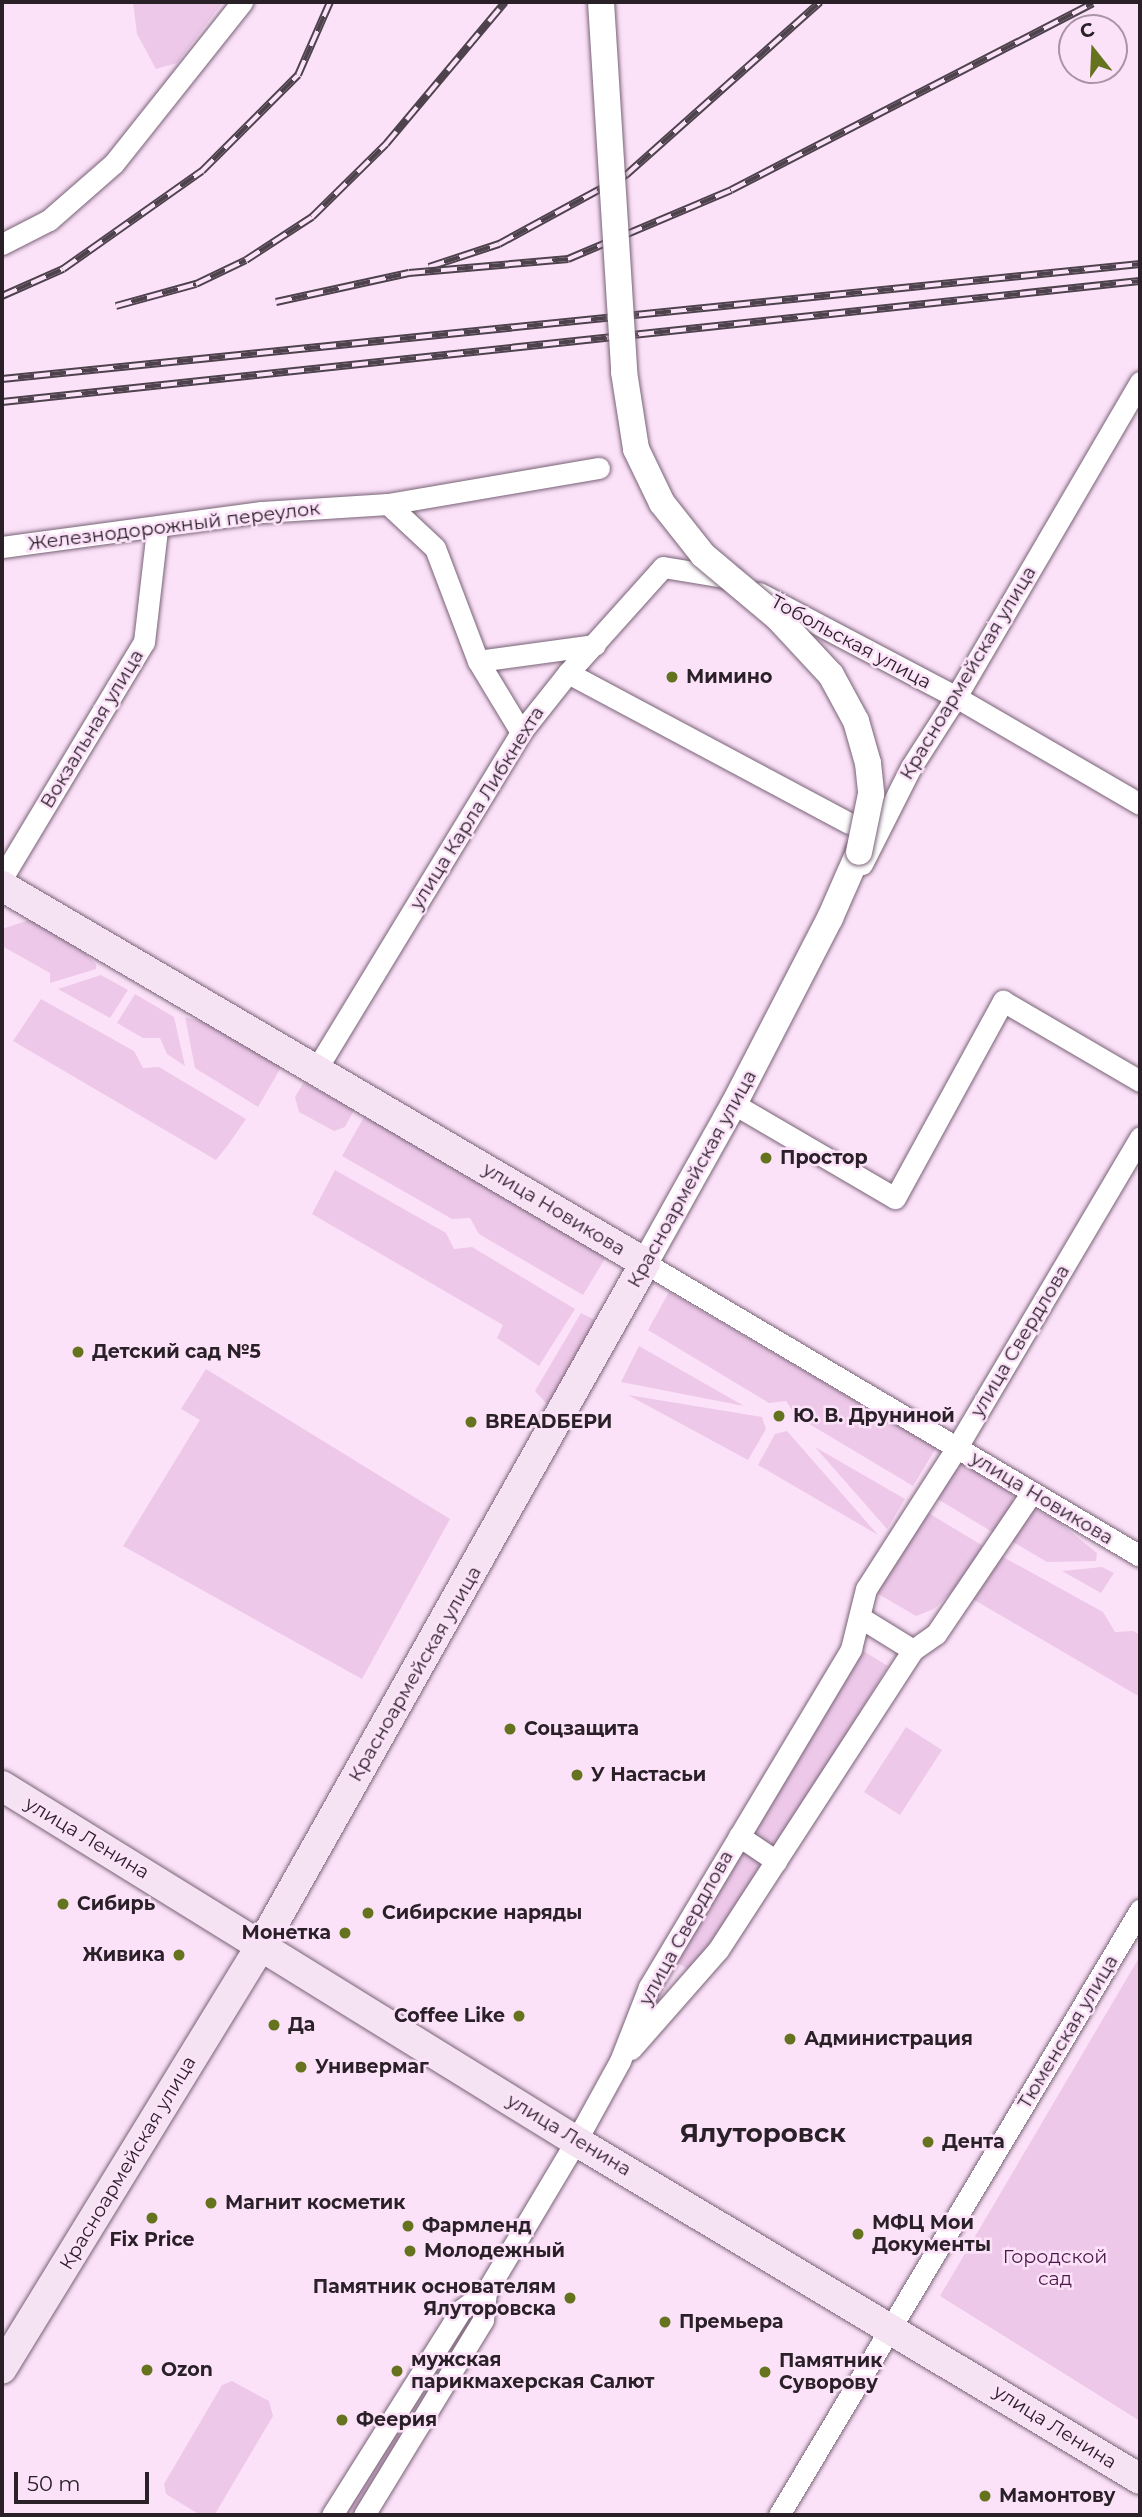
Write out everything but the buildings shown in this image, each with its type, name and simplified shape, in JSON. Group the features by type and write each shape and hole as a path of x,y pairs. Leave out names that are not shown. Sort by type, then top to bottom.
{"main road":[{"name":"улица Новикова","path":"2,886 317,1068 645,1263"},
{"name":"Красноармейская улица","path":"2,2369 262,1944 645,1263"},
{"name":"улица Ленина","path":"2,1786 262,1944 576,2141 893,2327 1140,2479"}],"street":[{"path":"2,244 49,220 114,163 242,2"},
{"name":"Красноармейская улица","path":"601,2 624,372 636,449 662,503 703,555 777,617 831,675 856,721 868,762 871,794 859,852 806,966 734,1104 645,1263"},
{"name":"Красноармейская улица","path":"806,966 820,949 911,767 956,697 1139,382"},
{"name":"Железнодорожный переулок","path":"2,547 157,529 262,512 388,504 599,468"},
{"path":"388,504 435,548 478,661 521,732"},
{"name":"Вокзальная улица","path":"2,878 144,642 157,529"},
{"name":"Тобольская улица","path":"663,567 725,575 956,697 1140,804"},
{"name":"улица Карла Либкнехта","path":"317,1068 521,732 568,673 663,567"},
{"path":"478,661 595,645"},
{"path":"568,673 849,823"},
{"path":"734,1104 895,1198 1003,1001 1140,1081"},
{"name":"улица Свердлова","path":"332,2515 461,2310 486,2292 576,2141 620,2061 649,1987 851,1649 862,1618 866,1589 957,1447 1140,1136"},
{"name":"улица Новикова","path":"645,1263 1140,1556"},
{"name":"улица Свердлова","path":"620,2061 718,1950 913,1650 936,1634 1032,1492"},
{"path":"862,1618 913,1650"},
{"name":"улица Свердлова","path":"739,1836 776,1861"},
{"name":"Тюменская улица","path":"779,2515 1140,1910"},
{"name":"улица Свердлова","path":"364,2515 483,2320 486,2292"},
{"path":"395,2415 417,2427"}],"green space":[{"path":"133,2 223,2 177,63 156,69 137,34"},
{"path":"29,920 62,932 96,964 96,969 50,983 50,973 2,946 2,929"},
{"path":"101,975 128,990 110,1018 58,989"},
{"path":"135,994 174,1017 185,1066 167,1054 160,1038 143,1038 117,1023"},
{"path":"41,999 134,1051 143,1068 159,1067 246,1119 216,1160 13,1041"},
{"path":"185,1017 225,1028 283,1064 258,1107 195,1068"},
{"path":"304,1082 354,1110 345,1127 334,1131 299,1112 295,1097"},
{"path":"368,1110 609,1252 583,1295 479,1234 470,1218 452,1219 342,1156"},
{"path":"335,1170 446,1233 454,1249 472,1247 575,1309 539,1366 497,1338 503,1325 312,1214"},
{"path":"669,1292 936,1448 913,1486 796,1416 786,1401 769,1403 648,1330"},
{"path":"581,1313 597,1321 549,1406 535,1391"},
{"path":"639,1346 744,1406 621,1382"},
{"path":"206,1369 450,1519 362,1679 123,1546 200,1420 181,1409"},
{"path":"628,1395 762,1417 766,1429 748,1460"},
{"path":"787,1431 878,1535 758,1465 775,1434"},
{"path":"815,1447 905,1499 887,1529"},
{"path":"956,1459 1012,1493 1013,1503 994,1533 931,1495"},
{"path":"1027,1506 1055,1519 1097,1553 1096,1561 1047,1562 1006,1538"},
{"path":"922,1509 983,1546 961,1583 934,1609 916,1616 875,1592"},
{"path":"996,1553 1103,1612 1115,1632 1133,1631 1140,1635 1140,1697 971,1598"},
{"path":"1102,1567 1114,1573 1101,1593 1062,1571"},
{"path":"860,1649 888,1666 777,1849 749,1831"},
{"path":"906,1727 942,1750 900,1815 864,1792"},
{"path":"738,1849 764,1864 692,1972 673,1960"},
{"name":"Городской сад","path":"1140,1956 1140,2421 940,2296"},
{"path":"232,2381 269,2401 273,2416 215,2514 200,2515 166,2494 164,2484 222,2385"},
{"path":"395,2420 410,2429 358,2515 337,2515"}],"railway":[{"path":"2,296 63,269 202,171 298,75 330,2"},
{"path":"116,306 196,284 246,260 312,217 386,144 505,2"},
{"path":"429,267 499,244 626,175 820,2"},
{"path":"276,302 409,273 568,259 731,190 1093,3"},
{"path":"2,379 1140,264"},
{"path":"2,402 1140,281"}],"place":[{"name":"Мимино","path":"672,677"},
{"name":"Простор","path":"766,1158"},
{"name":"Детский сад №5","path":"78,1352"},
{"name":"Ю. В. Друниной","path":"779,1416"},
{"name":"BREADБЕРИ","path":"471,1422"},
{"name":"Соцзащита","path":"510,1729"},
{"name":"У Настасьи","path":"577,1775"},
{"name":"Сибирь","path":"63,1904"},
{"name":"Сибирские наряды","path":"368,1913"},
{"name":"Монетка","path":"345,1933"},
{"name":"Живика","path":"179,1955"},
{"name":"Coffee Like","path":"519,2016"},
{"name":"Да","path":"274,2025"},
{"name":"Администрация","path":"790,2039"},
{"name":"Универмаг","path":"301,2067"},
{"name":"Дента","path":"928,2142"},
{"name":"Магнит косметик","path":"211,2203"},
{"name":"Fix Price","path":"152,2218"},
{"name":"Фармленд","path":"408,2226"},
{"name":"МФЦ Мои Документы","path":"858,2234"},
{"name":"Молодежный","path":"410,2251"},
{"name":"Памятник основателям Ялуторовска","path":"570,2298"},
{"name":"Премьера","path":"665,2322"},
{"name":"Ozon","path":"147,2370"},
{"name":"мужская парикмахерская Салют","path":"397,2371"},
{"name":"Памятник Суворову","path":"765,2372"},
{"name":"Феерия","path":"342,2420"},
{"name":"Мамонтову","path":"985,2496"}],"district":[{"name":"Ялуторовск","path":"763,2134"}]}
